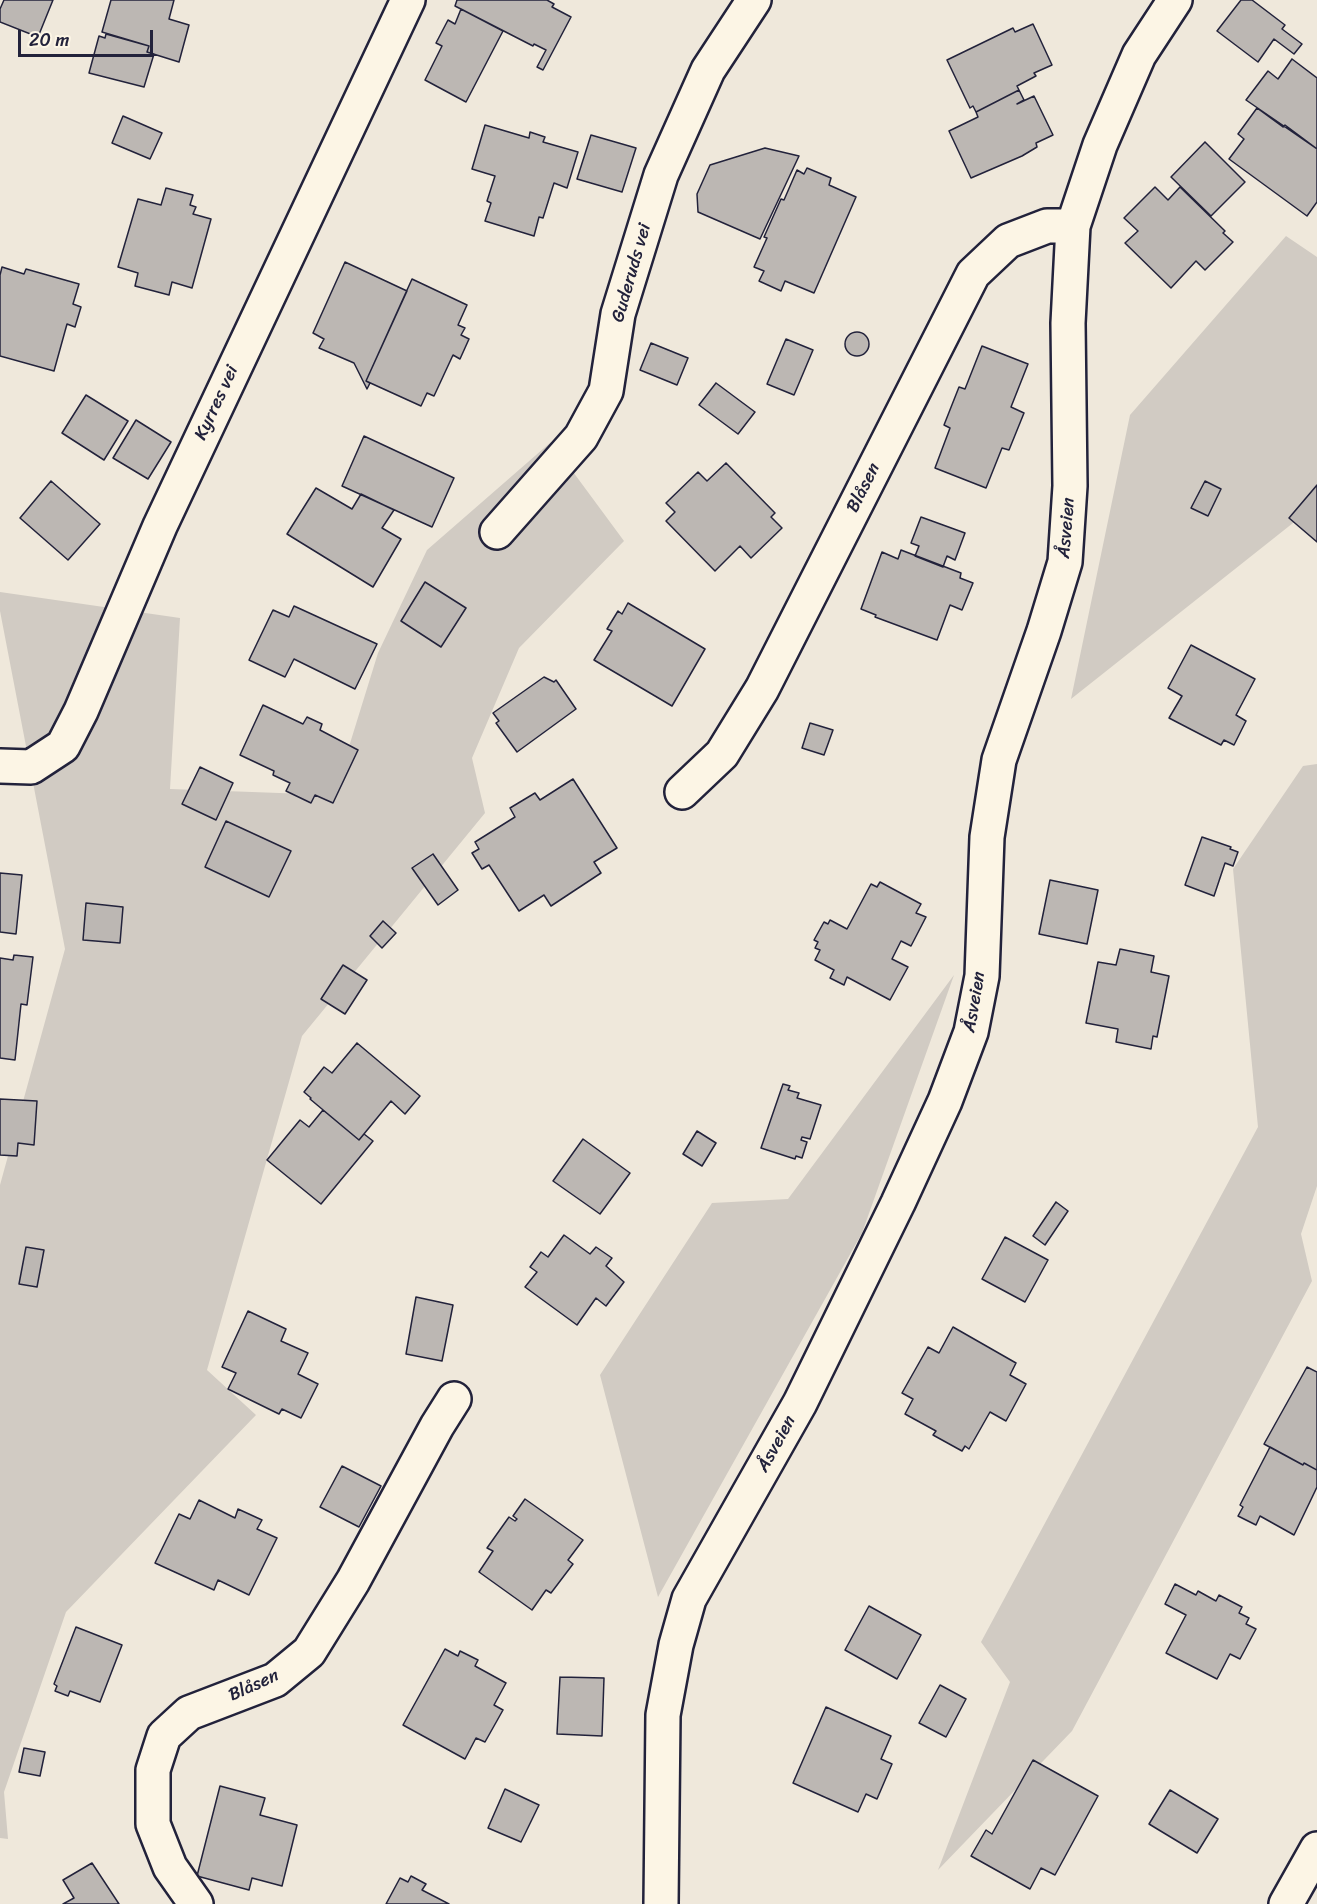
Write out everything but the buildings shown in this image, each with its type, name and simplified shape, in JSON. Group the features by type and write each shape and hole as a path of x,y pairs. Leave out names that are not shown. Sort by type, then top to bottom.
{"street":[{"name":"Kyrres vei","path":"0,766 31,766 63,746 81,711 165,515 408,0"},
{"name":"Guderuds vei","path":"497,531 581,437 606,391 618,314 661,175 708,70 754,0"},
{"name":"Åsveien","path":"661,1904 663,1715 676,1645 689,1599 805,1393 945,1101 971,1032 982,976 987,837 999,760 1044,631 1065,562 1070,486 1068,323 1073,226 1100,145 1139,55 1175,0"},
{"name":"Blåsen","path":"682,792 722,754 762,689 973,274 1008,241 1047,226 1073,226"},
{"name":"Blåsen","path":"196,1904 170,1867 153,1824 153,1770 164,1736 189,1713 275,1680 309,1652 353,1581 454,1398"},
{"path":"1286,1904 1317,1849"}],"shaded area":[{"path":"1286,236 1317,257 1317,504 1071,699 1130,415"},
{"path":"551,442 624,541 519,648 472,758 485,813 302,1036 207,1370 256,1415 66,1612 4,1792 8,1839 0,1838 0,1185 65,949 0,611 0,592 180,618 170,789 334,795 378,653 427,550"},
{"path":"1317,764 1317,1186 1301,1234 1312,1281 1072,1731 938,1870 1010,1682 981,1642 1258,1127 1233,869 1303,766"},
{"path":"954,975 862,1233 658,1597 600,1375 712,1203 788,1199"}]}
